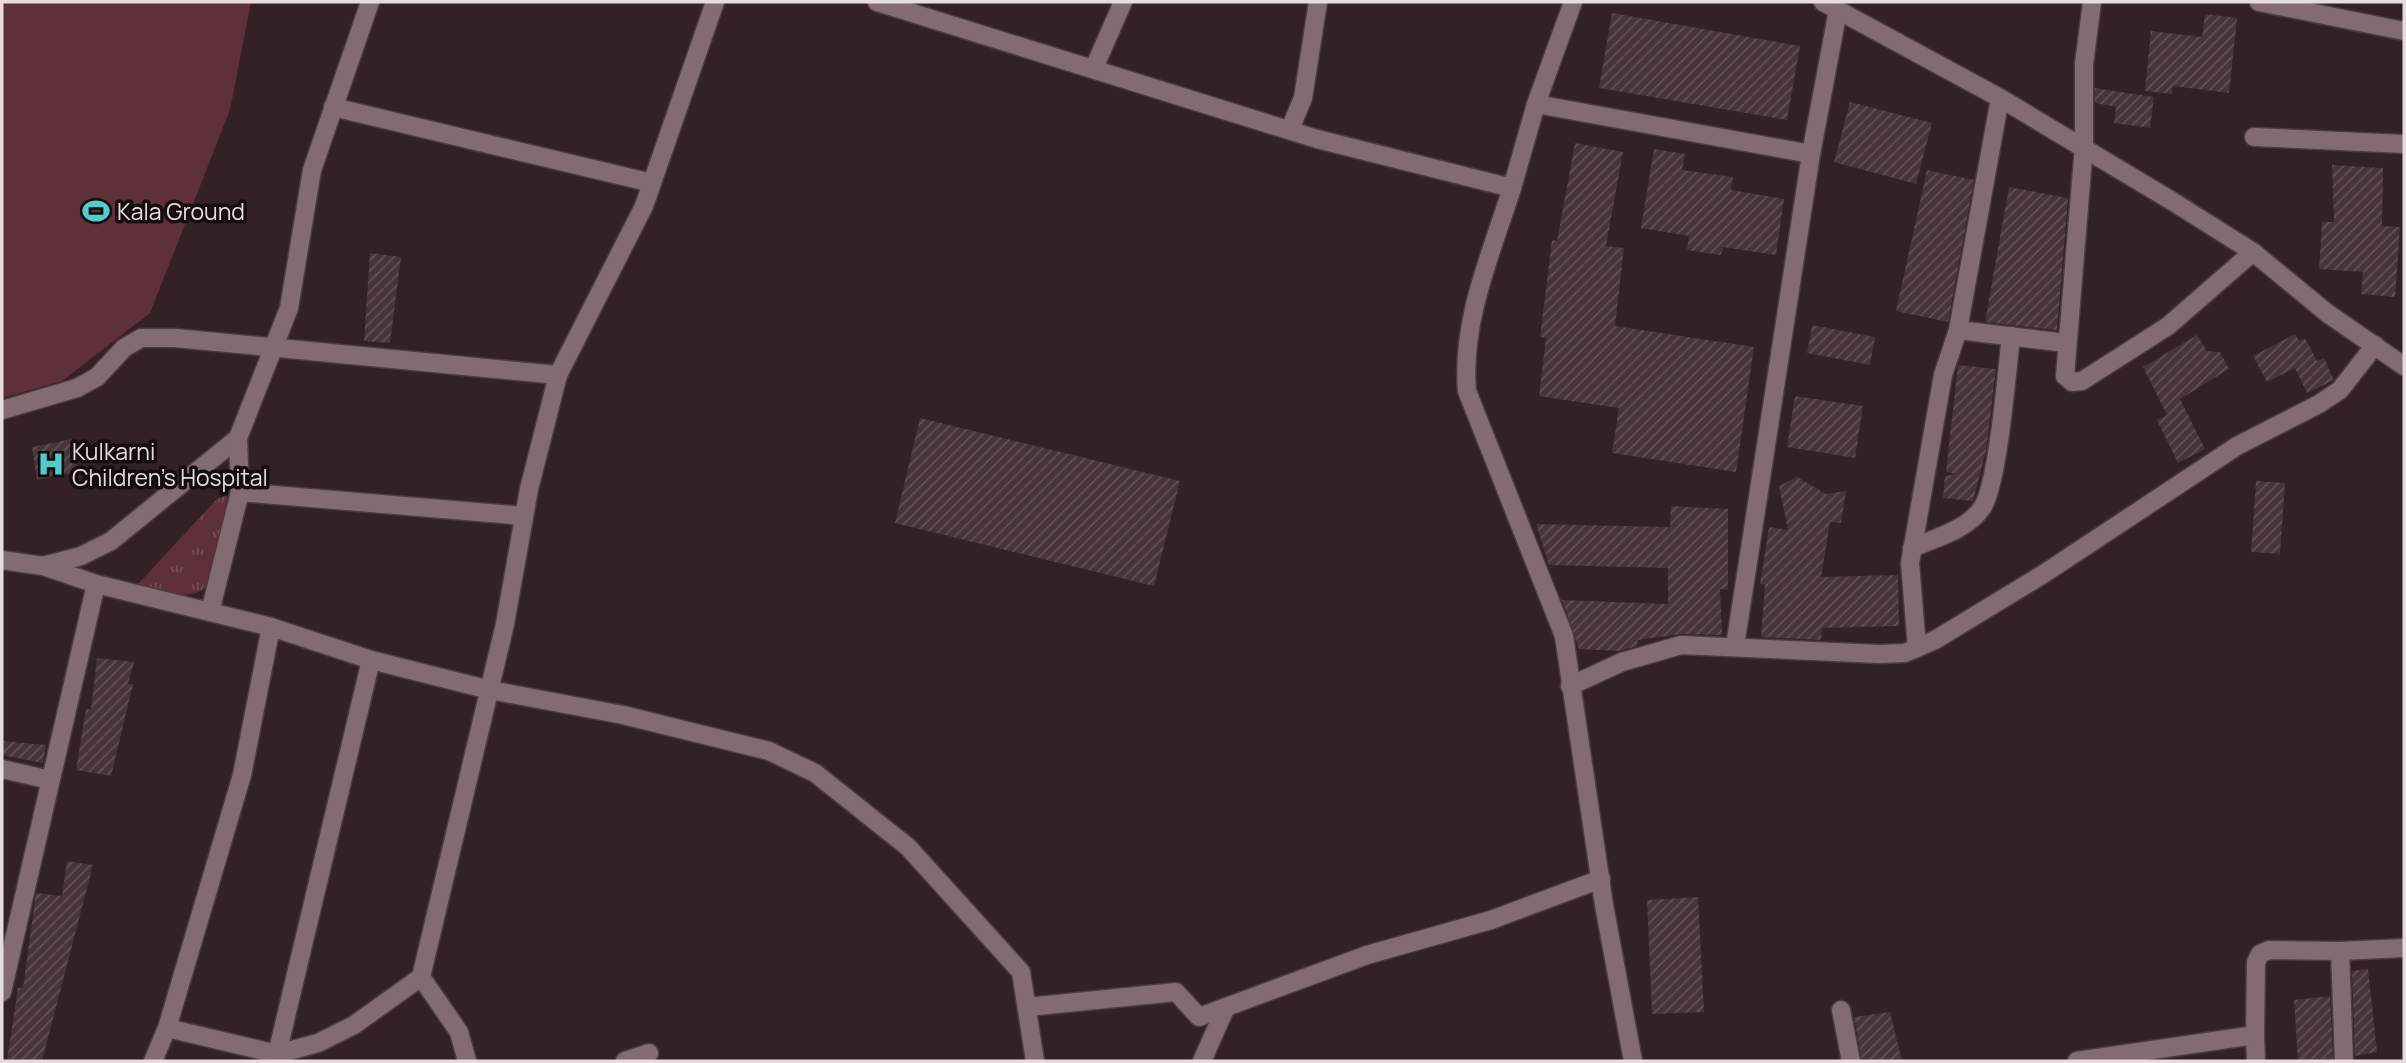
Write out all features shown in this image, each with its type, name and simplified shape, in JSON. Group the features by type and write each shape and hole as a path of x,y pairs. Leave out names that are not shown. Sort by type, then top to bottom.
{"street":[{"path":"210,612 240,492 238,438 289,308 312,170 370,2"},
{"path":"167,1028 277,1054 318,1043 354,1025 421,977 490,690 524,516 558,375 644,206 715,2"},
{"path":"877,2 1000,43 1094,68 1317,139 1512,188"},
{"path":"1094,68 1123,2"},
{"path":"1290,129 1303,98 1318,2"},
{"path":"1573,2 1536,104 1471,317 1465,366 1467,391 1564,636 1601,879 1633,1061"},
{"path":"2092,2 2084,64 2084,146 2065,376 2072,382 2082,381 2168,326 2253,252"},
{"path":"2259,2 2404,31"},
{"path":"1735,646 1811,154 1830,6 2084,146 2253,252 2327,313 2404,366"},
{"path":"1917,648 1911,590 1912,548 1943,375 1958,330 2000,98"},
{"path":"1536,104 1811,154"},
{"path":"333,107 652,183"},
{"path":"2254,137 2404,144"},
{"path":"1958,330 2066,343"},
{"path":"1912,548 1960,527 1983,507 1994,468 2011,336"},
{"path":"2,410 77,388 97,377 124,348 141,338 558,375"},
{"path":"1570,686 1651,652 1681,645 1879,654 1905,653 1917,648 1935,640 2045,573 2237,446 2319,404 2340,390 2375,345"},
{"path":"43,566 81,556 111,541 238,438"},
{"path":"240,492 524,516"},
{"path":"2,560 43,566 96,584 271,627 371,660 490,690 623,715 769,751 815,774 908,847 1021,972 1035,1061"},
{"path":"2,992 96,584"},
{"path":"153,1061 167,1028 242,775 271,627"},
{"path":"277,1054 371,660"},
{"path":"2,769 50,780"},
{"path":"1027,1007 1176,992 1199,1017 1367,955 1491,920 1601,879"},
{"path":"2256,1061 2255,973 2260,954 2269,950 2404,948"},
{"path":"2340,951 2344,1061"},
{"path":"421,977 459,1032 467,1061"},
{"path":"1202,1061 1226,1007"},
{"path":"1841,1010 1851,1061"},
{"path":"2077,1061 2255,1035"},
{"path":"625,1061 649,1053"}],"green space":[{"name":"Kala Ground","path":"2,2 251,2 230,110 150,313 62,381 2,398"},
{"path":"227,495 229,507 210,583 187,595 140,588 138,584 217,499"}],"building":[{"path":"1612,13 1800,46 1787,120 1599,88"},
{"path":"2205,14 2237,18 2229,93 2173,86 2172,94 2145,91 2151,31 2202,37"},
{"path":"2095,88 2154,97 2150,128 2114,123 2116,107 2095,103"},
{"path":"1850,102 1932,123 1916,184 1834,162"},
{"path":"1575,143 1623,152 1606,246 1624,248 1615,326 1754,347 1736,472 1612,453 1619,408 1539,396 1546,338 1540,337 1552,240 1557,241"},
{"path":"1654,149 1685,154 1682,170 1733,177 1731,190 1784,199 1776,255 1723,247 1721,255 1687,250 1689,236 1641,228"},
{"path":"2332,165 2383,168 2382,226 2400,227 2395,297 2361,294 2363,272 2319,269 2322,222 2334,222"},
{"path":"1927,170 1974,180 1948,322 1896,311"},
{"path":"2009,187 2068,198 2057,330 1985,322"},
{"path":"370,253 401,257 390,343 364,341"},
{"path":"1812,325 1875,337 1870,365 1807,353"},
{"path":"2295,334 2299,341 2305,338 2317,361 2324,358 2334,380 2307,393 2295,368 2267,382 2253,356"},
{"path":"2197,335 2207,351 2220,352 2229,369 2180,399 2205,449 2178,463 2157,420 2167,415 2143,367"},
{"path":"1958,365 1996,369 1986,451 1973,501 1943,498 1945,476 1957,474 1946,472"},
{"path":"1795,396 1863,406 1855,458 1787,447"},
{"path":"920,418 1180,481 1154,586 895,523"},
{"path":"72,439 78,472 37,480 32,447"},
{"path":"1797,477 1826,494 1846,491 1841,523 1830,522 1821,577 1898,575 1899,626 1822,628 1821,640 1761,637 1765,585 1760,584 1769,527 1788,530 1779,486"},
{"path":"2256,481 2285,483 2280,554 2251,552"},
{"path":"1671,506 1728,509 1728,590 1720,589 1722,635 1681,634 1638,640 1637,646 1619,651 1579,649 1562,600 1668,604 1668,568 1549,565 1536,524 1670,527"},
{"path":"97,658 134,662 128,684 133,684 111,776 76,770 86,709 91,710"},
{"path":"2,741 46,745 43,763 2,755"},
{"path":"67,861 93,865 42,1061 7,1061 18,988 23,988 36,893 62,896"},
{"path":"1698,897 1704,1012 1652,1014 1647,900"},
{"path":"2368,969 2377,1052 2355,1056 2352,971"},
{"path":"2330,996 2333,1060 2298,1061 2294,1000"},
{"path":"1890,1012 1902,1061 1862,1061 1854,1017"}],"place":[{"name":"Kala Ground","path":"96,211"},
{"name":"Kulkarni Children's Hospital","path":"51,464"}]}
